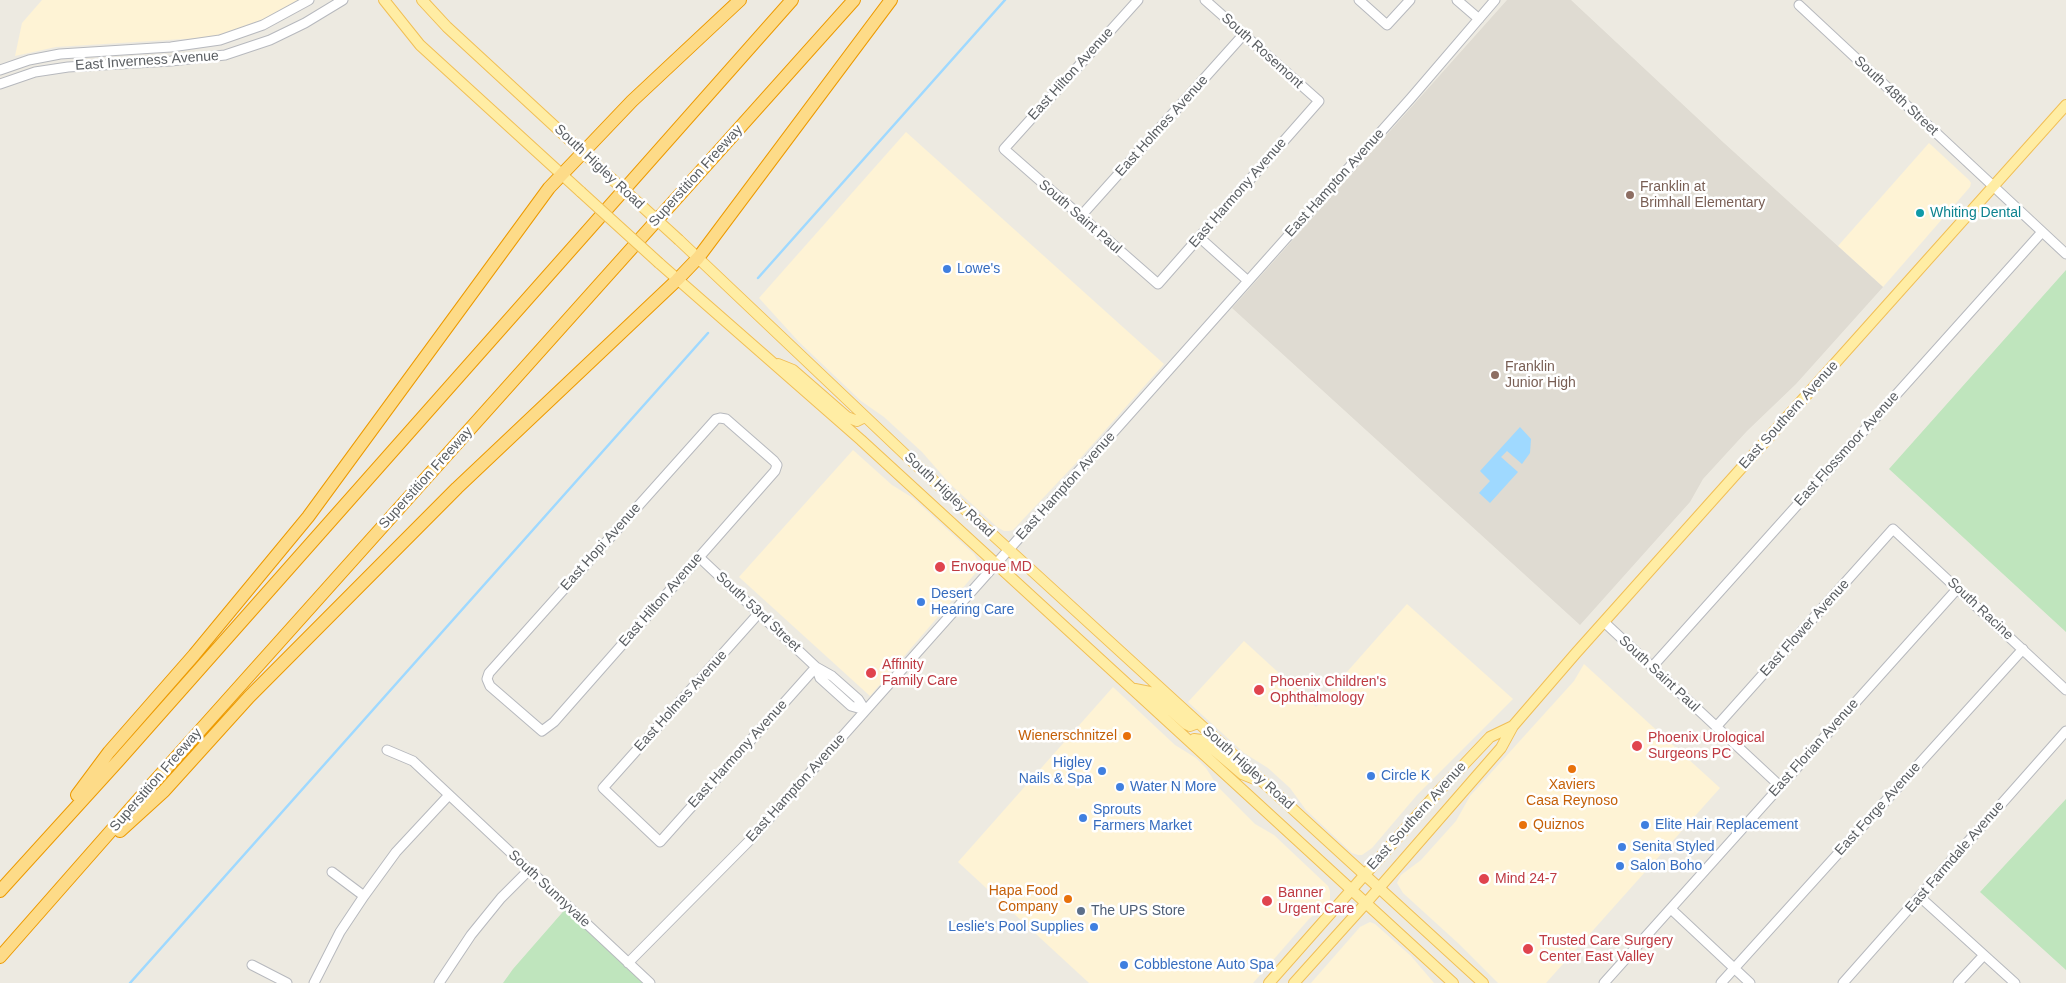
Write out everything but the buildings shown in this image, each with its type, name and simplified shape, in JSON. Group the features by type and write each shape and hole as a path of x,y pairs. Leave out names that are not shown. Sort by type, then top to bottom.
{"highway":[{"path":"43,843 109,752 194,655 308,518 562,174 632,101 740,0"},
{"path":"0,891 119,760 792,0"},
{"name":"Superstition Freeway","path":"0,957 166,768 854,0"},
{"path":"76,872 164,791 249,697 457,488 698,258 891,0"}],"main road":[{"name":"South Higley Road","path":"384,0 405,27 435,59 677,280 861,440 1453,983"},
{"name":"South Higley Road","path":"422,0 447,27 680,240 865,417 1483,983"},
{"name":"East Southern Avenue","path":"1294,983 1501,748 1513,726 1604,622 2066,105"},
{"path":"770,362 793,370 848,417 858,421 865,417"},
{"path":"1134,689 1150,692 1186,724 1190,726 1198,723"},
{"name":"East Southern Avenue","path":"1269,983 1364,874 1490,737 1513,726"},
{"path":"1191,742 1194,739 1202,740 1242,774 1263,782"}],"street":[{"name":"East Inverness Avenue","path":"0,70 29,60 60,54 171,47 220,40 276,19 309,0"},
{"name":"East Inverness Avenue","path":"0,84 35,72 68,67 212,57 248,48 305,23 343,0"},
{"name":"East Hilton Avenue","path":"1004,149 1138,0"},
{"name":"South Rosemont","path":"1205,0 1319,101"},
{"path":"1359,0 1387,25 1410,0"},
{"path":"1457,0 1479,19"},
{"name":"East Hampton Avenue","path":"628,963 752,839 1495,0"},
{"name":"South 48th Street","path":"1799,5 2066,254"},
{"name":"East Holmes Avenue","path":"1080,217 1244,34"},
{"path":"170,61 171,47"},
{"name":"East Harmony Avenue","path":"1158,284 1319,101"},
{"name":"South Saint Paul","path":"1004,149 1158,284"},
{"name":"East Flossmoor Avenue","path":"1652,667 2042,232"},
{"path":"1199,237 1248,281"},
{"name":"East Hilton Avenue","path":"542,731 554,722 775,471 777,465 726,419 720,418"},
{"name":"East Hopi Avenue","path":"542,731 490,686 487,679 488,673 716,420 720,418"},
{"name":"South Racine","path":"1893,530 1958,588 2066,690"},
{"name":"East Flower Avenue","path":"1716,727 1893,530"},
{"name":"South 53rd Street","path":"699,557 816,667 820,678 858,699 865,710"},
{"name":"East Florian Avenue","path":"1604,983 1958,588"},
{"name":"East Holmes Avenue","path":"660,842 603,788 759,613"},
{"name":"South Saint Paul","path":"1604,622 1780,786"},
{"name":"East Forge Avenue","path":"1721,983 2023,649"},
{"name":"East Harmony Avenue","path":"660,842 816,667"},
{"name":"East Farmdale Avenue","path":"1843,983 2066,731"},
{"name":"South Sunnyvale","path":"387,750 413,761 650,983"},
{"path":"314,983 340,932 364,896 396,852 449,795"},
{"path":"439,983 471,935 501,898 529,870"},
{"path":"332,872 364,896"},
{"path":"1920,897 2015,983"},
{"path":"1671,909 1750,983"},
{"path":"1958,983 1984,955"},
{"path":"252,965 287,983"}],"shaded area":[{"path":"42,0 298,0 274,15 248,27 218,35 200,38 56,47 15,56 22,23"},
{"path":"1507,0 1571,0 1724,143 1883,287 1796,384 1747,431 1703,479 1690,502 1580,625 1232,308"},
{"path":"906,132 1164,364 1076,463 1013,530 1004,531 997,527 950,484 922,452 884,417 861,401 799,342 759,298"},
{"path":"1929,143 1969,180 1971,183 1970,187 1883,287 1838,246"},
{"path":"853,450 892,485 913,498 974,554 980,564 979,569 870,696 739,577"},
{"path":"1407,604 1513,699 1417,795 1372,848 1362,855 1358,855 1352,853 1306,810 1290,788 1268,768 1244,753 1188,702 1244,641 1316,707"},
{"path":"1584,664 1720,788 1546,983 1498,983 1403,893 1397,883 1401,875 1421,860 1456,821 1470,796 1574,681"},
{"path":"1113,687 1175,745 1196,758 1206,768 1218,787 1255,824 1274,835 1328,886 1330,899 1328,903 1309,919 1253,983 1089,983 958,862"},
{"path":"1370,922 1375,924 1411,956 1434,983 1311,983 1360,927"}],"green space":[{"path":"2066,270 2066,632 1889,469"},
{"path":"2066,799 2066,970 1980,892"},
{"path":"568,906 648,983 503,983"}],"water":[{"path":"1520,427 1531,439 1530,453 1522,464 1507,451 1501,457 1518,472 1490,503 1479,493 1490,481 1480,471"}],"waterway":[{"path":"758,278 1005,0"},
{"path":"130,983 708,333"}],"place":[{"name":"Franklin at Brimhall Elementary","path":"1630,195"},
{"name":"Whiting Dental","path":"1920,213"},
{"name":"Lowe's","path":"947,269"},
{"name":"Franklin Junior High","path":"1495,375"},
{"name":"Envoque MD","path":"940,567"},
{"name":"Desert Hearing Care","path":"921,602"},
{"name":"Affinity Family Care","path":"871,673"},
{"name":"Phoenix Children's Ophthalmology","path":"1259,690"},
{"name":"Wienerschnitzel","path":"1127,736"},
{"name":"Phoenix Urological Surgeons PC","path":"1637,746"},
{"name":"Xaviers Casa Reynoso","path":"1572,769"},
{"name":"Higley Nails & Spa","path":"1102,771"},
{"name":"Circle K","path":"1371,776"},
{"name":"Water N More","path":"1120,787"},
{"name":"Sprouts Farmers Market","path":"1083,818"},
{"name":"Quiznos","path":"1523,825"},
{"name":"Elite Hair Replacement","path":"1645,825"},
{"name":"Senita Styled","path":"1622,847"},
{"name":"Salon Boho","path":"1620,866"},
{"name":"Mind 24-7","path":"1484,879"},
{"name":"Hapa Food Company","path":"1068,899"},
{"name":"Banner Urgent Care","path":"1267,901"},
{"name":"The UPS Store","path":"1081,911"},
{"name":"Leslie's Pool Supplies","path":"1094,927"},
{"name":"Trusted Care Surgery Center East Valley","path":"1528,949"},
{"name":"Cobblestone Auto Spa","path":"1124,965"}]}
